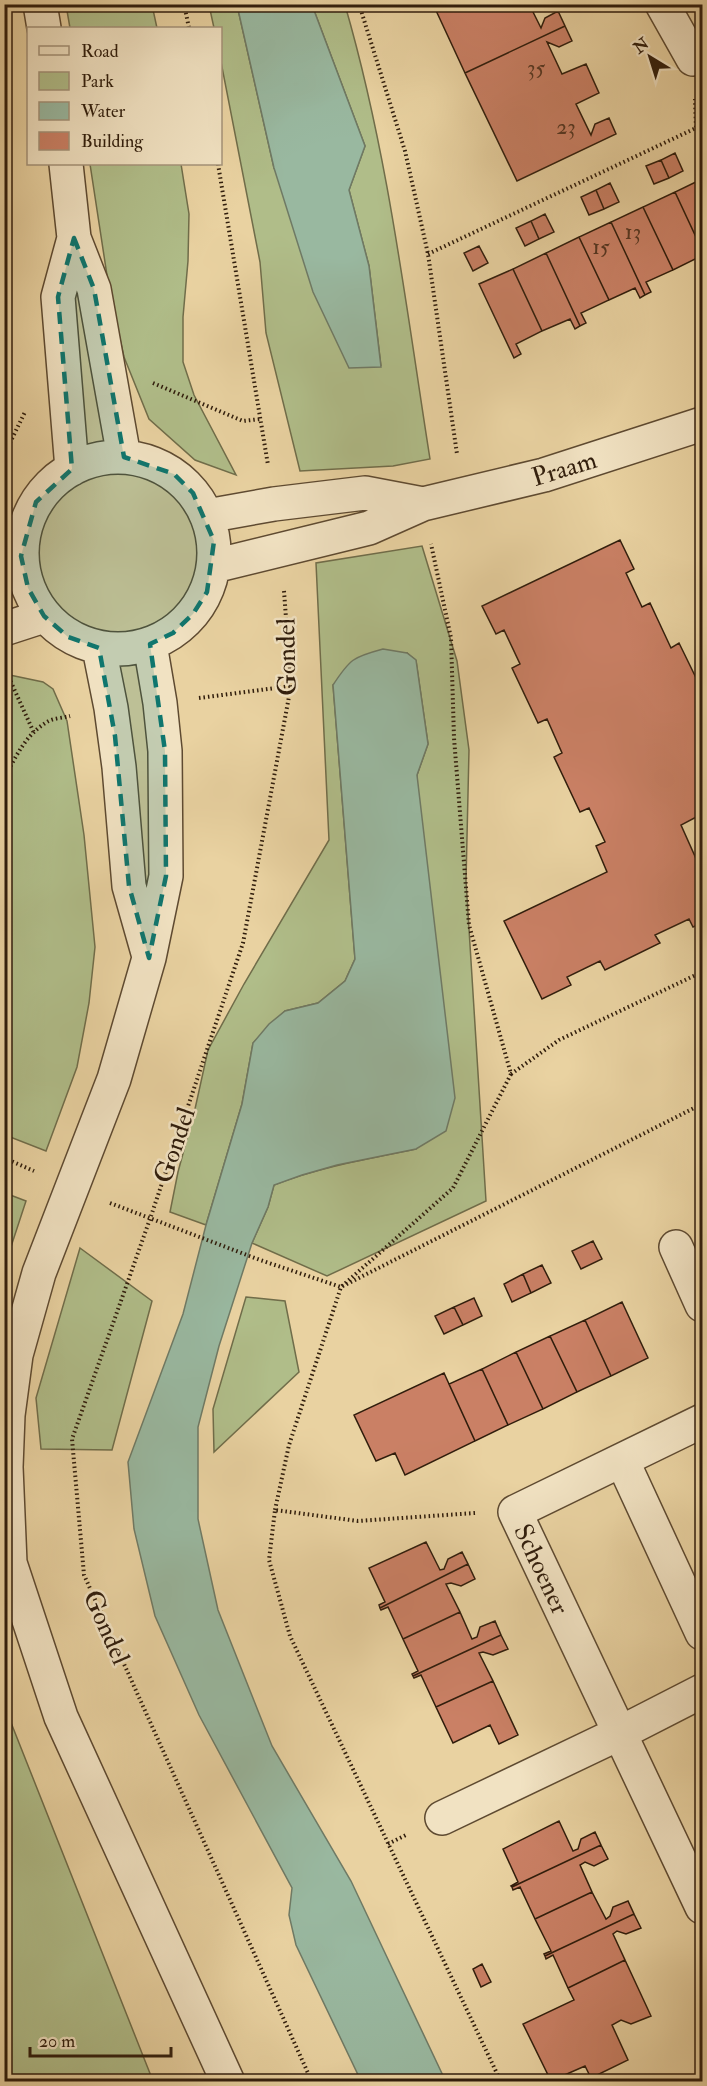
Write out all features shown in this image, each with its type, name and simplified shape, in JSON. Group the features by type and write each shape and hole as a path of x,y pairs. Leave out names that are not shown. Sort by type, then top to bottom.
{"street":[{"path":"40,4 44,27"},
{"path":"662,4 698,57"},
{"path":"66,165 74,238 94,289 124,457"},
{"path":"72,469 58,297 74,238"},
{"name":"Praam","path":"213,566 369,528 423,504 544,476 702,424"},
{"path":"124,457 150,462 174,474 193,493 207,516 214,541 213,566 207,592 193,614 173,633 150,644 125,650 99,648 68,637 44,616 28,588 14,546 36,502 52,483 72,469 93,460 124,457"},
{"name":"Praam","path":"207,516 274,504 364,493 423,504"},
{"path":"4,629 44,616"},
{"path":"150,644 165,751 166,876 149,958 114,1079 39,1273 16,1355 8,1415 6,1467 10,1563 61,1717 228,2082"},
{"path":"99,648 116,746 129,886 149,958"},
{"path":"676,1247 702,1305"},
{"name":"Schoener","path":"702,1421 515,1512 702,1907"},
{"path":"622,1460 702,1633"},
{"path":"442,1818 702,1691"}],"path":[{"path":"184,4 189,27"},
{"path":"359,4 405,151 428,254 463,494"},
{"path":"428,254 696,128 698,57"},
{"path":"218,165 274,504"},
{"path":"423,504 451,638 454,738 469,925 511,1074"},
{"name":"Gondel","path":"281,551 291,686 243,943 150,1219 72,1439 84,1575 312,2082"},
{"path":"4,668 34,732"},
{"path":"501,2082 290,1636 269,1560 275,1510 289,1445 341,1287 453,1188 511,1074 560,1040 702,972"},
{"path":"150,1219 341,1287 702,1104"},
{"path":"275,1510 358,1521 515,1512"}],"highlighted area":[{"path":"74,238 94,289 124,457 174,474 193,493 214,541 207,592 193,614 173,633 150,644 165,751 166,876 149,958 129,886 115,736 99,648 68,637 44,616 28,588 21,556 36,502 72,469 58,297"}],"green space":[{"path":"66,5 152,5 157,27 70,27"},
{"path":"209,5 237,5 274,168 381,366 369,266 349,190 365,146 312,5 345,5 373,117 395,230 430,459 393,466 300,471 266,333 260,262 222,67 222,27 214,27"},
{"path":"90,165 181,165 189,214 183,317 183,362 194,395 236,475 195,460 149,419 124,357 110,295"},
{"path":"422,546 457,661 469,750 466,881 486,1201 327,1276 252,1243 268,1207 274,1185 326,1168 416,1149 417,775 428,744 416,661 407,653 333,685 355,959 345,981 318,1003 285,1011 253,1043 242,1104 206,1225 170,1212 208,1050 329,840 316,563"},
{"path":"5,674 43,682 53,689 67,721 84,835 95,947 89,1003 77,1067 46,1151 5,1135"},
{"path":"4,1193 26,1201 5,1265"},
{"path":"80,1248 152,1301 112,1450 41,1449 36,1398"},
{"path":"246,1297 285,1301 299,1372 214,1452 213,1409"},
{"path":"4,1705 153,2081 5,2081"}],"water":[{"path":"237,5 312,5 365,146 349,190 369,266 381,367 349,368 313,292 274,168"},
{"path":"383,649 407,653 416,660 428,744 417,775 455,1098 446,1131 416,1149 337,1165 274,1185 268,1207 252,1243 219,1346 198,1427 198,1519 218,1610 272,1746 351,1881 446,2082 361,2081 296,1945 289,1915 292,1888 199,1715 155,1616 134,1529 128,1462 183,1314 206,1225 242,1104 253,1043 269,1024 285,1011 318,1003 345,981 355,959 333,685 353,660"}],"building":[{"path":"433,4 529,4 541,28 545,18 558,11 565,26 465,73"},
{"path":"565,26 572,41 559,47 547,42 562,74 586,64 599,93 576,104 591,135 595,124 609,118 616,134 517,181 465,73"},
{"path":"675,153 683,171 669,178 661,160"},
{"path":"661,160 669,178 654,184 646,166"},
{"path":"702,179 702,250 675,192"},
{"path":"610,183 619,202 604,209 596,190"},
{"path":"596,190 604,209 589,215 581,197"},
{"path":"675,192 702,250 702,265 699,257 673,270 643,207"},
{"path":"643,207 673,270 646,282 651,292 645,295 611,222"},
{"path":"545,214 554,232 539,239 531,221"},
{"path":"531,221 539,239 525,246 516,228"},
{"path":"611,222 645,295 640,298 635,288 609,300 579,237"},
{"path":"579,237 609,300 581,313 586,323 580,326 546,253"},
{"path":"479,246 488,263 473,271 464,253"},
{"path":"546,253 580,326 575,329 570,319 542,331 513,269"},
{"path":"513,269 542,331 516,344 521,354 514,358 479,284"},
{"path":"620,540 634,569 626,573 642,607 650,603 671,648 679,643 702,687 702,814 681,825 702,872 702,923 693,927 689,919 655,935 660,943 605,970 600,961 567,977 571,985 542,999 504,921 607,872 596,846 605,842 589,808 580,812 554,757 562,753 547,719 538,723 512,668 520,664 504,630 496,634 482,606"},
{"path":"593,1241 602,1259 581,1269 572,1251"},
{"path":"542,1265 551,1283 531,1293 523,1274"},
{"path":"523,1274 531,1293 512,1302 504,1284"},
{"path":"474,1298 482,1316 463,1325 454,1307"},
{"path":"622,1302 648,1358 611,1376 585,1320"},
{"path":"454,1307 463,1325 444,1334 435,1316"},
{"path":"585,1320 611,1376 577,1392 550,1336"},
{"path":"550,1336 577,1392 543,1409 516,1352"},
{"path":"516,1352 543,1409 508,1425 482,1369"},
{"path":"482,1369 508,1425 475,1441 449,1384"},
{"path":"444,1373 475,1441 405,1475 395,1453 376,1461 354,1415"},
{"path":"426,1542 440,1570 444,1569 448,1559 462,1552 468,1564 380,1608 379,1605 385,1602 369,1568"},
{"path":"468,1564 475,1579 461,1586 446,1584 460,1612 403,1639 388,1607 381,1610 380,1608"},
{"path":"460,1612 472,1639 477,1637 480,1627 495,1621 501,1635 413,1676 412,1674 418,1671 403,1639"},
{"path":"501,1635 508,1649 493,1655 479,1653 493,1681 436,1707 421,1675 414,1678 413,1676"},
{"path":"493,1681 518,1735 499,1744 490,1725 453,1743 436,1707"},
{"path":"559,1821 573,1851 578,1849 581,1839 595,1832 601,1845 512,1887 518,1882 503,1849"},
{"path":"601,1845 608,1859 594,1866 585,1862 580,1865 592,1892 535,1919 520,1887 513,1890 512,1887"},
{"path":"592,1892 606,1919 610,1916 613,1907 628,1901 634,1914 545,1956 544,1954 551,1951 535,1919"},
{"path":"634,1914 641,1928 626,1934 617,1931 613,1934 625,1960 568,1988 553,1955 546,1959 545,1956"},
{"path":"625,1960 651,2016 631,2024 621,2020 612,2025 628,2060 591,2078 585,2066 551,2081 523,2024 574,2000 568,1988"},
{"path":"482,1964 491,1982 481,1987 473,1969"}]}
